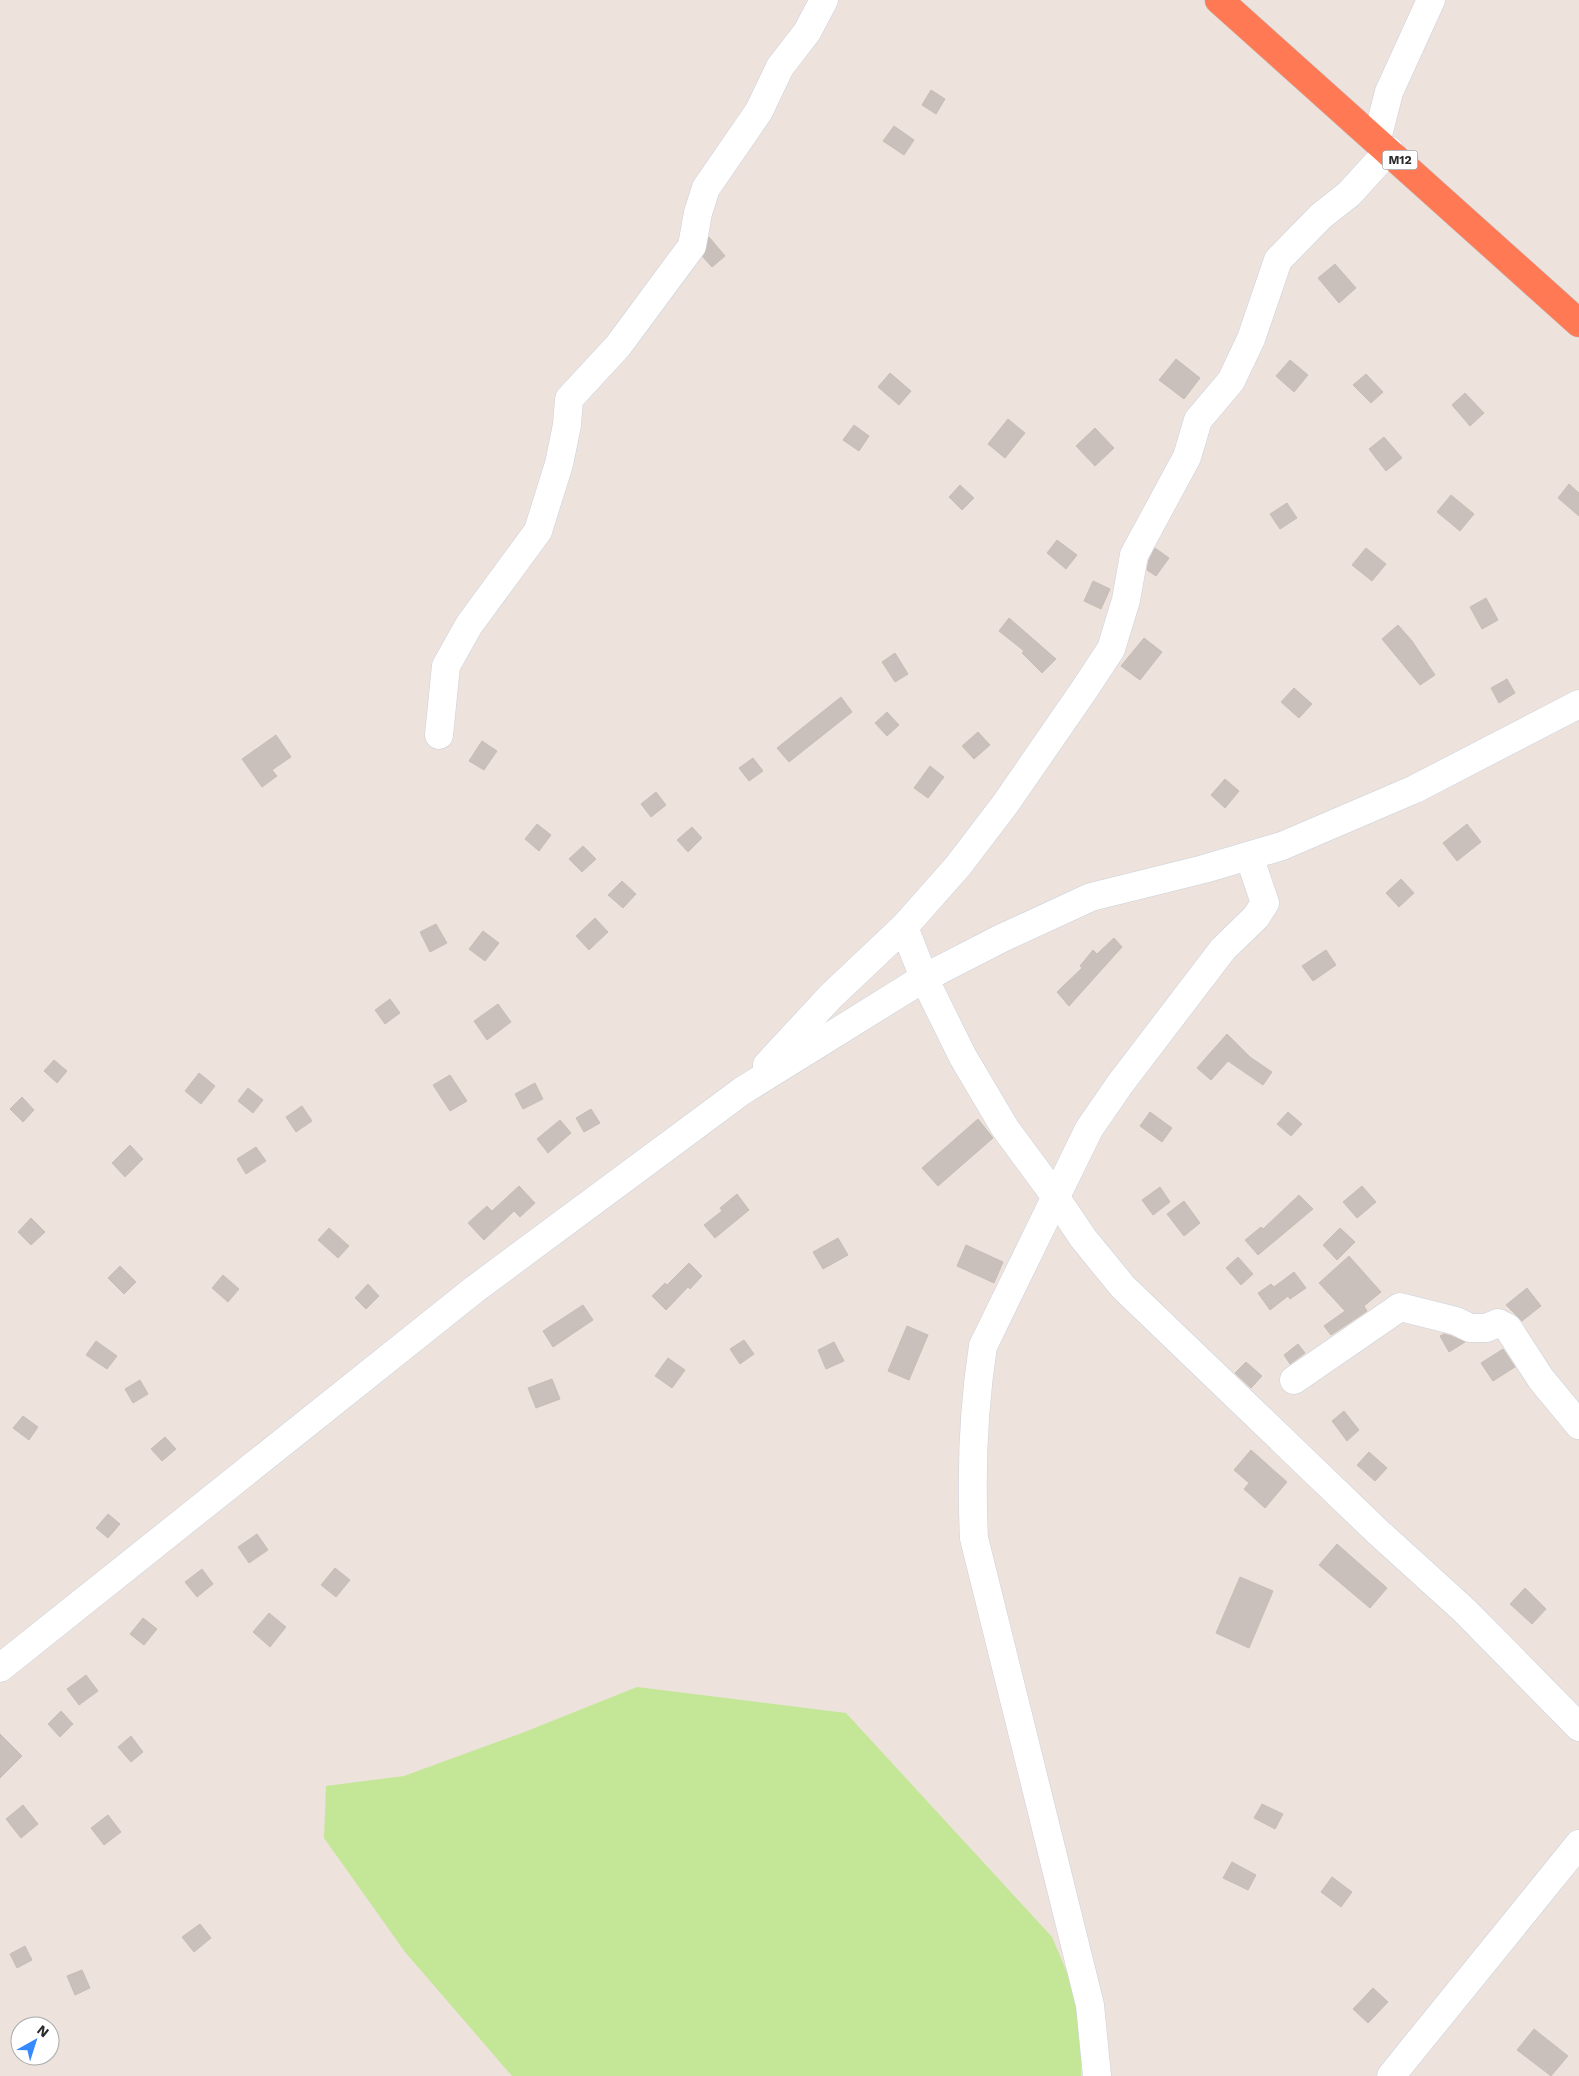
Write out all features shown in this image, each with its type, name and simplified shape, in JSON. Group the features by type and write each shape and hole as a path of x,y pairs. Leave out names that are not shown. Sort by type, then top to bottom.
{"highway":[{"name":"M12","path":"1219,0 1383,145 1579,323"}],"street":[{"path":"439,735 446,666 469,625 538,530 559,464 570,399 618,346 692,246 698,213 706,188 759,111 780,67 807,32 824,0"},
{"path":"742,1091 831,996 904,927 958,866 1006,803 1111,649 1126,600 1134,555 1187,457 1198,420 1231,381 1251,339 1278,260 1321,216 1349,194 1383,145 1389,92 1431,0"},
{"path":"0,1668 475,1289 742,1091 924,978 1002,938 1091,897 1282,846 1415,789 1579,704"},
{"path":"1098,2076 1090,2005 974,1538 971,1474 978,1377 983,1346 1090,1129 1120,1084 1223,949 1256,917 1265,902 1249,856"},
{"path":"904,927 924,978 963,1057 1006,1128 1057,1198 1083,1238 1123,1287 1379,1533 1465,1611 1579,1727"},
{"path":"1294,1380 1400,1307 1456,1321 1470,1328 1486,1328 1498,1323 1508,1328 1541,1379 1579,1425"},
{"path":"1391,2076 1579,1844"}],"green space":[{"path":"637,1687 846,1713 1052,1937 1082,2008 1081,2076 512,2076 405,1952 324,1838 326,1786 404,1776 522,1733"}],"building":[{"path":"931,90 945,99 936,114 922,105"},
{"path":"894,126 914,140 904,155 883,141"},
{"path":"709,237 725,256 712,267 703,257"},
{"path":"1335,264 1356,288 1339,303 1318,278"},
{"path":"1176,359 1200,378 1184,399 1159,380"},
{"path":"1290,360 1308,375 1294,392 1276,376"},
{"path":"890,373 911,391 899,405 878,387"},
{"path":"1366,374 1383,392 1371,403 1353,385"},
{"path":"1465,393 1484,413 1470,426 1452,405"},
{"path":"1008,419 1025,433 1005,458 988,444"},
{"path":"854,425 869,436 859,451 843,440"},
{"path":"1095,428 1114,448 1095,466 1076,446"},
{"path":"1384,437 1402,458 1386,471 1369,449"},
{"path":"1569,484 1579,493 1579,516 1558,498"},
{"path":"960,485 974,498 962,510 949,497"},
{"path":"1451,495 1474,514 1460,531 1437,512"},
{"path":"1287,503 1297,518 1280,529 1270,514"},
{"path":"1057,540 1077,555 1066,569 1047,553"},
{"path":"1155,548 1169,558 1156,576 1147,570 1149,560"},
{"path":"1366,548 1386,564 1372,581 1352,565"},
{"path":"1093,581 1110,589 1101,609 1084,601"},
{"path":"1486,598 1498,620 1482,629 1470,607"},
{"path":"1009,618 1056,659 1042,673 1022,653 1024,651 999,631"},
{"path":"1398,625 1412,641 1435,675 1420,685 1382,639"},
{"path":"1144,638 1162,652 1140,680 1121,666"},
{"path":"895,653 908,674 895,682 882,662"},
{"path":"1507,679 1515,693 1499,703 1491,688"},
{"path":"1294,688 1312,704 1299,718 1281,702"},
{"path":"841,697 852,712 789,762 777,748"},
{"path":"887,712 899,725 887,736 875,723"},
{"path":"978,732 990,745 974,759 962,746"},
{"path":"276,735 291,757 272,770 277,776 262,787 242,759"},
{"path":"482,741 497,751 484,770 469,761"},
{"path":"753,758 763,771 749,781 739,768"},
{"path":"930,766 944,777 928,798 914,788"},
{"path":"1225,779 1239,791 1225,808 1211,795"},
{"path":"656,792 666,805 651,817 641,804"},
{"path":"537,824 551,835 539,851 525,839"},
{"path":"1467,824 1481,842 1457,861 1443,843"},
{"path":"692,827 702,838 688,852 677,840"},
{"path":"583,846 596,859 582,872 569,859"},
{"path":"1401,879 1414,893 1399,907 1386,893"},
{"path":"622,881 636,894 623,908 608,895"},
{"path":"595,918 608,932 589,950 576,936"},
{"path":"436,924 447,943 430,952 420,932"},
{"path":"483,931 499,943 485,961 469,949"},
{"path":"1114,938 1122,947 1069,1006 1057,992 1082,968 1080,966 1093,950 1097,954"},
{"path":"1326,950 1336,965 1313,981 1302,966"},
{"path":"390,999 400,1013 385,1024 375,1010"},
{"path":"498,1004 511,1022 487,1040 474,1021"},
{"path":"1227,1034 1250,1057 1272,1072 1263,1085 1228,1061 1211,1080 1197,1068"},
{"path":"54,1060 67,1071 57,1083 44,1071"},
{"path":"199,1073 215,1086 201,1104 185,1091"},
{"path":"450,1075 467,1101 450,1111 433,1085"},
{"path":"535,1083 543,1099 523,1109 515,1094"},
{"path":"248,1088 263,1100 253,1113 238,1101"},
{"path":"22,1097 34,1110 23,1122 10,1109"},
{"path":"302,1106 312,1121 296,1132 286,1117"},
{"path":"591,1109 600,1123 584,1132 576,1118"},
{"path":"1150,1112 1172,1128 1162,1142 1140,1126"},
{"path":"1288,1112 1302,1124 1291,1136 1277,1124"},
{"path":"978,1119 993,1138 938,1186 922,1168"},
{"path":"560,1120 571,1133 548,1153 537,1139"},
{"path":"130,1145 143,1159 125,1177 112,1163"},
{"path":"256,1147 266,1161 246,1174 237,1159"},
{"path":"519,1186 535,1203 520,1217 514,1211 484,1240 468,1223 487,1206 492,1211"},
{"path":"1362,1186 1376,1202 1357,1218 1343,1202"},
{"path":"1160,1187 1170,1202 1153,1215 1142,1200"},
{"path":"737,1194 749,1210 715,1238 704,1225 722,1211 720,1208"},
{"path":"1299,1195 1313,1209 1258,1255 1245,1240 1261,1227 1263,1229"},
{"path":"1184,1201 1200,1223 1184,1236 1167,1214"},
{"path":"31,1218 45,1232 31,1245 18,1232"},
{"path":"329,1228 349,1246 338,1258 318,1240"},
{"path":"1340,1228 1355,1242 1337,1260 1323,1245"},
{"path":"838,1238 848,1255 823,1269 813,1252"},
{"path":"966,1245 1003,1262 994,1283 957,1266"},
{"path":"1349,1256 1381,1292 1364,1306 1367,1311 1331,1335 1324,1326 1345,1311 1319,1283"},
{"path":"1238,1257 1253,1274 1241,1285 1226,1268"},
{"path":"689,1263 702,1276 690,1289 688,1287 666,1310 652,1296 665,1283 667,1285"},
{"path":"120,1266 136,1282 124,1294 108,1278"},
{"path":"1294,1272 1306,1288 1290,1299 1288,1296 1270,1310 1258,1293 1271,1284 1274,1287"},
{"path":"223,1275 239,1289 228,1302 212,1288"},
{"path":"368,1284 379,1296 366,1309 355,1298"},
{"path":"1527,1288 1541,1306 1522,1321 1506,1305"},
{"path":"583,1305 593,1320 553,1347 543,1331"},
{"path":"907,1326 928,1335 909,1380 888,1371"},
{"path":"1444,1334 1465,1342 1449,1352 1440,1336"},
{"path":"744,1340 754,1354 740,1364 730,1349"},
{"path":"96,1341 117,1356 107,1369 86,1355"},
{"path":"834,1342 844,1361 826,1369 818,1350"},
{"path":"1298,1344 1305,1353 1290,1364 1284,1355"},
{"path":"1503,1349 1515,1367 1493,1381 1481,1363"},
{"path":"668,1358 685,1370 672,1388 655,1376"},
{"path":"1246,1362 1262,1376 1251,1388 1235,1373"},
{"path":"552,1379 560,1399 536,1408 528,1388"},
{"path":"140,1380 148,1394 133,1403 125,1389"},
{"path":"1344,1411 1359,1430 1347,1441 1332,1421"},
{"path":"23,1416 38,1427 29,1440 13,1428"},
{"path":"165,1437 176,1449 162,1461 151,1449"},
{"path":"1251,1450 1287,1482 1265,1508 1244,1489 1249,1483 1234,1470"},
{"path":"1369,1452 1387,1468 1375,1481 1357,1465"},
{"path":"108,1514 120,1524 108,1538 96,1528"},
{"path":"257,1534 268,1550 249,1563 238,1547"},
{"path":"1337,1544 1387,1588 1370,1608 1319,1565"},
{"path":"335,1568 350,1580 336,1597 321,1585"},
{"path":"202,1569 213,1584 197,1597 185,1582"},
{"path":"1240,1577 1273,1591 1249,1648 1216,1633"},
{"path":"1525,1588 1546,1609 1532,1624 1510,1604"},
{"path":"269,1613 286,1627 270,1647 253,1632"},
{"path":"143,1618 157,1629 144,1645 130,1634"},
{"path":"86,1675 98,1691 79,1705 67,1689"},
{"path":"61,1711 73,1724 60,1737 48,1724"},
{"path":"0,1734 22,1756 0,1778"},
{"path":"131,1736 143,1752 131,1762 118,1747"},
{"path":"1262,1804 1283,1814 1275,1829 1254,1818"},
{"path":"23,1805 38,1824 21,1838 6,1819"},
{"path":"108,1815 121,1832 104,1845 91,1828"},
{"path":"1232,1862 1256,1875 1248,1890 1223,1878"},
{"path":"1332,1877 1352,1892 1341,1907 1321,1892"},
{"path":"200,1924 211,1938 194,1952 182,1937"},
{"path":"25,1946 32,1960 17,1968 10,1954"},
{"path":"82,1970 90,1988 75,1995 67,1976"},
{"path":"1373,1988 1388,2002 1368,2023 1353,2009"},
{"path":"1534,2029 1568,2056 1551,2076 1517,2050"}]}
